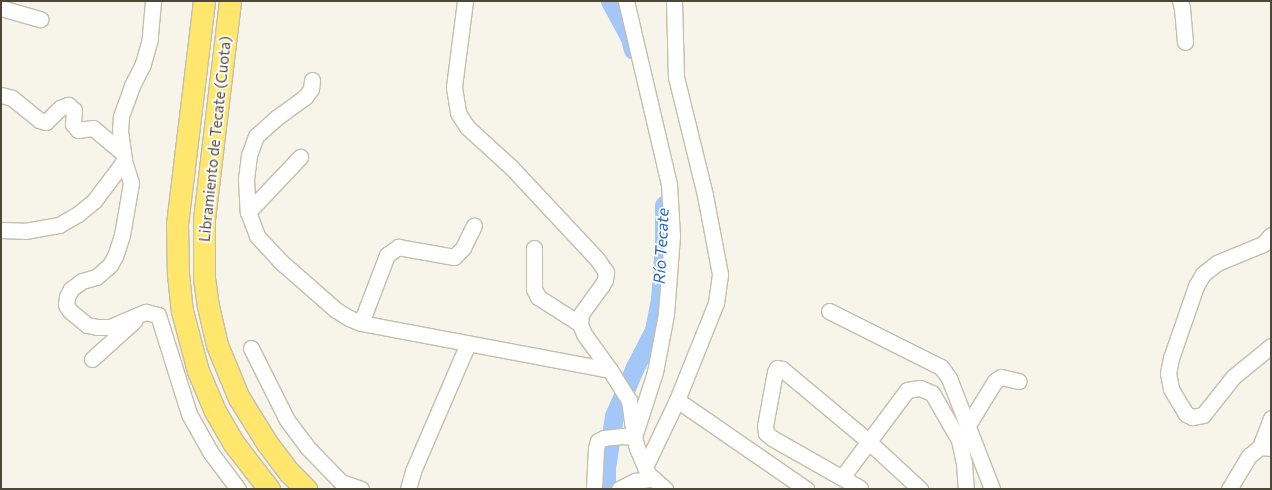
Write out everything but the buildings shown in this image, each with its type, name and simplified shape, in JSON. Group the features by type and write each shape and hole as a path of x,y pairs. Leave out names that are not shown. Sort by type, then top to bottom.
{"highway":[{"name":"Libramiento de Tecate (Cuota)","path":"204,1 177,224 178,274 182,310 198,372 215,411 235,445 270,489"},
{"name":"Libramiento de Tecate (Cuota)","path":"230,1 204,220 204,278 208,306 216,345 239,398 267,443 290,472 306,489"}],"street":[{"path":"153,1 150,39 142,64 132,86 122,117 120,131 124,157 131,183 122,235 115,256 110,265 96,277 82,282 71,289 67,297 66,305 70,311 87,324 97,326 110,326 146,312 153,312 158,315 190,414 211,453 238,489"},
{"path":"465,1 454,87 458,113 467,127 511,167 597,260 606,272 602,285 581,314 580,324 584,334 630,400 631,434 649,473 665,489"},
{"path":"626,1 669,184 671,228 666,314 655,372 644,405 631,434"},
{"path":"619,489 649,473 660,434 677,400 716,303 720,274 705,195 676,77 674,1"},
{"path":"1180,1 1185,42"},
{"path":"1,8 40,19"},
{"path":"312,80 311,89 305,97 275,119 256,136 249,154 246,179 248,212 257,236 280,261 336,310 348,318 361,323 468,343 614,375"},
{"path":"1,95 12,98 39,120 46,122 60,108 68,105 74,110 73,124 78,130 94,128 124,157"},
{"path":"1,230 25,231 59,225 78,214 94,200 124,157"},
{"path":"248,212 300,157"},
{"path":"361,323 387,255 398,247 454,257 463,248 474,225"},
{"path":"1271,235 1263,244 1217,263 1203,274 1196,286 1171,358 1168,373 1170,389 1186,414 1192,417 1203,415 1233,377 1271,346"},
{"path":"534,248 534,290 538,297 580,324"},
{"path":"829,310 942,367 950,378 992,489"},
{"path":"92,359 140,314"},
{"path":"408,489 413,470 468,343"},
{"path":"251,348 287,420 307,447 341,482 361,489"},
{"path":"860,488 843,476 772,438 766,433 765,426 775,372 778,368 782,369 868,441 920,489"},
{"path":"968,425 995,381 1001,377 1019,381"},
{"path":"843,476 907,390 920,388 932,393 959,440 963,456 966,489"},
{"path":"677,400 806,489"},
{"path":"644,405 669,414"},
{"path":"1229,489 1250,456 1265,447 1271,418"},
{"path":"594,489 596,448 598,441 604,438 631,434 660,434"}],"waterway":[{"name":"Río Tecate","path":"610,1 630,38 633,50"},
{"name":"Río Tecate","path":"606,489 606,468 614,416 635,367 654,330 660,300 664,241 664,205"}]}
